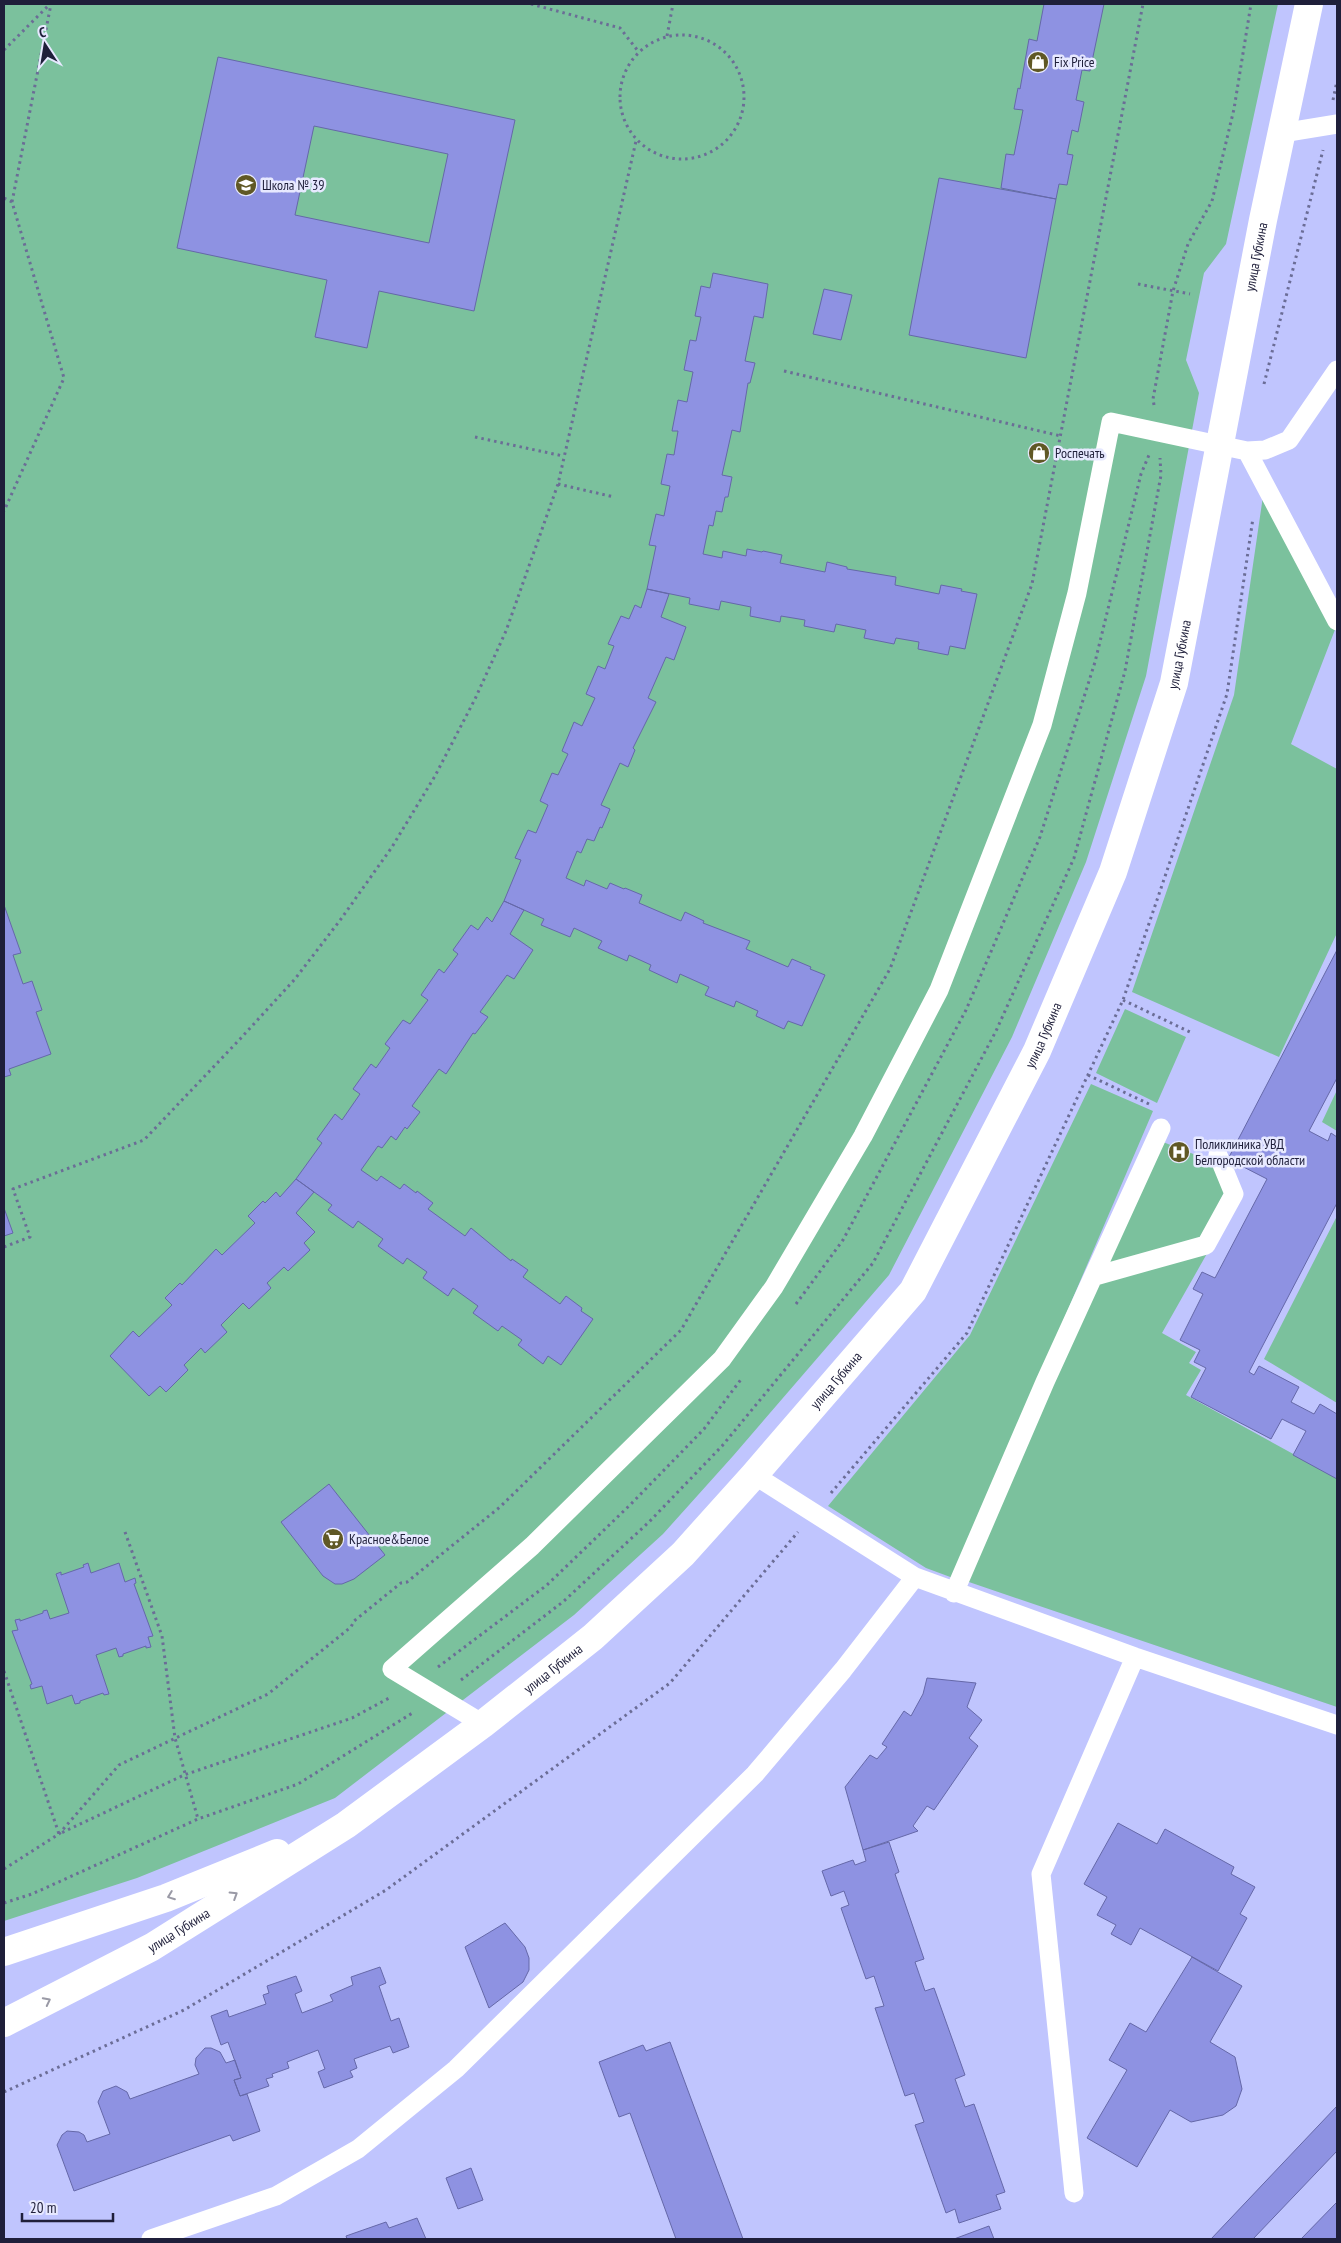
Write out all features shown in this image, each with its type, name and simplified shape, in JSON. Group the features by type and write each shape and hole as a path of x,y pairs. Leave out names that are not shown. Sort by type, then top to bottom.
{"main road":[{"name":"улица Губкина","path":"4,2023 152,1947 346,1825 482,1724 600,1631 683,1554 913,1291 1037,1051 1113,872 1174,683 1218,446 1309,4"},
{"name":"улица Губкина","path":"4,1952 166,1898 346,1825"}],"lane":[{"path":"1282,133 1332,125"},
{"path":"482,1724 392,1669 532,1546 722,1359 779,1278 863,1136 939,990 1042,725 1077,593 1110,422 1218,446 1247,451 1265,450 1289,440 1337,370"},
{"path":"1247,451 1337,621"},
{"path":"954,1592 1045,1382 1161,1128"},
{"path":"1095,1276 1185,1253 1206,1245 1234,1194 1218,1155"},
{"path":"754,1475 915,1577 1135,1657 1337,1725"},
{"path":"152,2239 276,2196 358,2149 456,2069 755,1774 843,1670 915,1577"},
{"path":"1074,2193 1042,1874 1135,1657"}],"path":[{"path":"4,50 51,4"},
{"path":"4,511 64,378 12,202 51,4"},
{"path":"531,4 620,28 638,51"},
{"path":"667,36 674,4"},
{"path":"59,1834 119,1765 268,1694 351,1627 354,1621 401,1583 407,1582 492,1514 681,1330 890,969 1032,584 1143,4"},
{"path":"4,1903 32,1894 198,1819 298,1784 440,1697 564,1601 649,1522 722,1446 873,1263 996,1031 1074,858 1125,671 1161,475 1158,432 1153,399 1173,291 1188,244 1212,201 1234,109 1251,4"},
{"path":"667,36 700,36 728,53 743,82 743,115 726,143 697,159 664,158 636,141 620,112 621,79 638,51 667,36"},
{"path":"1262,393 1332,125 1337,81"},
{"path":"4,1247 30,1237 12,1189 144,1140 295,979 341,919 392,847 435,776 475,699 506,631 558,484 636,141"},
{"path":"4,198 12,202"},
{"path":"1138,284 1190,294"},
{"path":"784,371 1061,436"},
{"path":"791,1311 843,1240 966,1010 1036,846 1095,662 1141,474 1158,432"},
{"path":"475,437 563,456"},
{"path":"558,484 614,497"},
{"path":"4,2092 184,2010 386,1890 670,1682 967,1333 1123,1000 1227,694 1254,516"},
{"path":"1123,1000 1192,1033"},
{"path":"1088,1075 1159,1109"},
{"path":"4,1869 59,1834 184,1775 352,1718 416,1684 547,1585 631,1504 704,1429 745,1374"},
{"path":"125,1532 162,1636 175,1738 198,1819"},
{"path":"4,1670 59,1834"}],"green space":[{"path":"4,4 1278,4 1226,244 1204,273 1186,360 1199,393 1146,676 1086,862 1012,1037 889,1275 663,1534 574,1615 335,1798 137,1878 4,1921"},
{"path":"1263,496 1336,627 1291,744 1337,769 1337,933 1279,1057 1132,992 1234,695"},
{"path":"1125,1009 1186,1037 1157,1103 1096,1073"},
{"path":"1091,1084 1153,1111 953,1578 926,1568 828,1506 970,1335"},
{"path":"1337,1090 1337,1131 1322,1122"},
{"path":"1163,1142 1211,1161 1224,1193 1200,1240 1108,1265"},
{"path":"1337,1216 1337,1403 1264,1359"},
{"path":"1209,1250 1162,1333 1196,1352 1189,1363 1201,1370 1186,1395 1337,1478 1337,1707 966,1581 1098,1281"}],"building":[{"path":"1044,4 1104,4 1090,71 1082,70 1076,100 1084,102 1078,132 1072,130 1067,154 1073,155 1067,185 1059,184 1056,199 1001,188 1006,154 1014,155 1023,110 1014,109 1018,88 1020,89 1029,39 1037,41"},
{"name":"Школа № 39","path":"218,57 515,120 474,311 379,291 367,348 315,337 327,280 177,248","holes":["314,126 448,154 429,243 295,215"]},
{"path":"939,178 1056,199 1026,358 909,335"},
{"path":"713,273 768,284 763,318 754,316 745,361 755,363 750,383 748,383 740,432 732,430 722,475 732,477 728,497 725,497 722,512 716,511 713,526 709,525 703,554 722,558 723,551 746,556 747,549 763,551 782,555 780,563 825,572 827,562 847,567 847,569 896,577 895,585 939,594 941,585 977,594 965,649 950,646 948,655 918,649 919,642 896,638 894,644 864,638 866,630 836,624 834,632 804,626 805,620 781,616 780,622 750,616 751,607 721,601 719,610 689,604 690,598 647,589 656,546 649,545 656,514 664,516 670,486 661,484 667,454 674,455 678,431 672,431 678,400 687,402 693,372 684,370 690,340 696,341 701,317 695,316 701,286 710,288"},
{"path":"824,289 852,295 841,340 813,334"},
{"path":"647,589 669,594 661,617 686,627 674,660 666,657 648,698 656,702 633,748 635,750 628,767 620,763 601,805 610,809 602,828 600,827 594,841 587,839 581,853 577,851 566,878 584,886 586,880 607,889 610,883 625,888 642,895 639,903 681,921 685,912 704,921 703,923 750,941 746,949 788,967 792,959 825,975 802,1026 788,1021 784,1029 756,1016 758,1011 736,1001 734,1007 705,995 709,987 680,974 677,983 649,970 651,965 629,955 627,961 598,948 602,941 574,928 570,937 541,925 544,919 504,901 521,860 515,858 528,830 536,833 548,805 540,801 552,773 558,775 568,754 562,751 574,722 582,726 595,698 586,694 598,666 605,669 614,646 608,644 621,616 629,619 635,605 641,608"},
{"path":"504,901 524,910 510,934 533,950 514,979 507,975 480,1012 488,1017 475,1034 473,1033 446,1074 439,1069 412,1106 420,1112 407,1129 405,1127 396,1140 391,1136 382,1148 378,1146 361,1170 377,1181 381,1176 400,1189 404,1184 416,1193 417,1191 433,1203 428,1209 465,1236 471,1228 511,1261 512,1259 528,1270 523,1277 560,1304 566,1296 582,1308 581,1311 593,1319 561,1365 548,1356 543,1364 518,1345 522,1340 502,1326 498,1331 473,1313 478,1306 453,1288 448,1296 423,1278 427,1272 407,1258 403,1264 378,1246 383,1239 358,1221 353,1228 328,1210 332,1205 296,1179 322,1143 317,1139 335,1114 342,1120 360,1094 353,1089 371,1064 376,1068 390,1048 385,1044 403,1020 410,1024 428,1000 421,995 439,969 444,973 458,954 453,950 471,925 478,930 487,917 492,922"},
{"path":"4,905 21,953 13,955 23,984 32,981 42,1010 36,1012 51,1054 9,1069 11,1075 4,1077"},
{"path":"1337,950 1337,1078 1309,1131 1328,1141 1331,1133 1337,1137 1337,1203 1249,1372 1254,1375 1259,1366 1299,1387 1291,1402 1314,1414 1320,1404 1337,1414 1337,1479 1293,1455 1306,1431 1282,1419 1271,1439 1191,1397 1206,1368 1194,1362 1200,1350 1180,1340 1203,1294 1193,1289 1202,1272 1215,1278 1267,1179 1228,1159"},
{"path":"296,1179 314,1192 296,1213 315,1232 304,1243 310,1250 288,1271 284,1267 267,1283 271,1288 249,1309 243,1303 221,1325 227,1332 205,1353 201,1348 184,1365 188,1370 166,1392 160,1386 149,1396 110,1356 133,1331 139,1337 172,1305 165,1298 180,1283 182,1285 216,1249 222,1255 255,1223 248,1216 263,1201 265,1203 276,1192 280,1197"},
{"path":"4,1208 13,1233 4,1236"},
{"name":"Красное&Белое","path":"329,1484 385,1555 354,1579 342,1584 335,1584 323,1576 281,1522"},
{"path":"88,1563 91,1573 119,1563 125,1582 135,1578 136,1583 134,1584 153,1636 148,1637 151,1647 146,1648 146,1646 119,1657 116,1648 96,1655 109,1694 104,1695 103,1693 75,1704 72,1695 47,1704 42,1686 31,1689 30,1685 32,1684 12,1631 18,1630 15,1620 20,1619 20,1621 47,1610 50,1619 69,1613 56,1574 61,1572 61,1575 84,1567 83,1565"},
{"path":"927,1678 976,1683 967,1707 982,1720 969,1738 978,1746 934,1810 927,1806 913,1826 918,1831 863,1850 845,1787 870,1755 877,1759 887,1747 882,1744 904,1711 911,1716 923,1694"},
{"path":"1118,1823 1157,1844 1165,1829 1234,1867 1231,1874 1255,1887 1240,1914 1247,1918 1218,1971 1140,1928 1131,1945 1111,1934 1116,1925 1097,1915 1107,1897 1084,1884"},
{"path":"889,1842 899,1872 895,1874 924,1959 915,1962 925,1991 934,1988 965,2075 955,2079 965,2107 974,2104 1005,2192 996,2195 1001,2209 959,2223 955,2209 946,2213 915,2125 924,2122 914,2093 905,2096 875,2008 884,2006 874,1976 866,1979 841,1908 849,1905 844,1891 831,1896 822,1871 853,1860 855,1865 866,1861 863,1850"},
{"path":"505,1923 525,1947 529,1958 529,1970 523,1982 489,2008 465,1947"},
{"path":"1192,1957 1242,1986 1210,2042 1235,2057 1242,2089 1236,2106 1223,2115 1191,2122 1170,2110 1137,2167 1087,2138 1127,2070 1109,2060 1130,2023 1146,2032"},
{"path":"380,1967 386,1983 379,1986 391,2021 399,2018 409,2047 393,2053 390,2046 354,2059 357,2068 350,2071 353,2077 324,2088 318,2072 325,2069 318,2050 287,2062 289,2068 272,2074 273,2077 266,2079 269,2086 240,2096 234,2080 241,2078 228,2042 221,2045 211,2016 227,2010 229,2017 266,2004 263,1995 269,1993 267,1986 296,1976 302,1991 295,1994 302,2013 333,2001 330,1995 353,1985 351,1977"},
{"path":"670,2042 743,2239 676,2239 630,2113 619,2117 599,2062 643,2045 646,2051"},
{"path":"205,2048 211,2048 220,2052 226,2063 235,2060 241,2078 234,2080 240,2096 247,2094 260,2131 233,2141 230,2135 74,2191 57,2145 62,2135 67,2131 79,2132 84,2135 87,2142 110,2134 98,2102 103,2091 116,2086 127,2092 130,2099 199,2074 195,2065 196,2058"},
{"path":"1337,2106 1337,2151 1253,2239 1211,2239"},
{"path":"471,2168 483,2200 458,2209 446,2178"},
{"path":"1337,2202 1337,2239 1301,2239"},
{"path":"417,2218 426,2239 347,2239 346,2236 386,2222 389,2228"},
{"path":"989,2226 994,2239 954,2239"}],"place":[{"name":"Fix Price","path":"1038,62"},
{"name":"Школа № 39","path":"246,185"},
{"name":"Роспечать","path":"1039,453"},
{"name":"Поликлиника УВД Белгородской области","path":"1179,1152"},
{"name":"Красное&Белое","path":"333,1539"}]}
